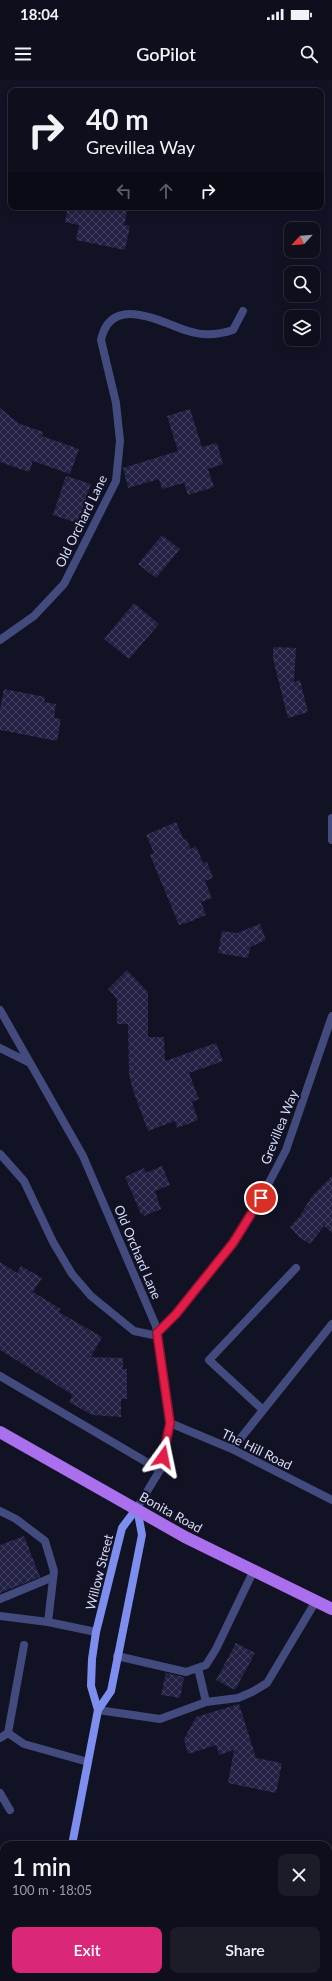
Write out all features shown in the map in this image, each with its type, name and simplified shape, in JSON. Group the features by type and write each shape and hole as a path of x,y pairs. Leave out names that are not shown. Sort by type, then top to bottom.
{"main road":[{"name":"Bonita Road","path":"0,1432 137,1508 185,1537 332,1609"},
{"name":"Willow Street","path":"98,1710 91,1686 92,1659 96,1632 122,1528 137,1508"},
{"name":"Willow Street","path":"73,1841 98,1710 111,1691 142,1535 137,1508"}],"street":[{"name":"Old Orchard Lane","path":"0,640 34,616 64,584 116,481 120,441 116,403 101,340 103,330 113,318 135,313 161,319 189,331 220,334 233,330 243,311"},
{"path":"332,818 332,840"},
{"name":"Old Orchard Lane","path":"0,1010 83,1156 156,1326 170,1423 160,1470 137,1508"},
{"name":"Grevillea Way","path":"158,1334 233,1243 261,1198 286,1150 332,1016"},
{"path":"0,1048 29,1063"},
{"path":"0,1154 24,1181 53,1242 72,1274 91,1296 134,1331 158,1334"},
{"path":"263,1410 209,1360 296,1268"},
{"path":"232,1449 332,1324"},
{"path":"0,1376 160,1470"},
{"name":"The Hill Road","path":"170,1423 232,1449 332,1500"},
{"path":"0,1511 16,1519 45,1541 54,1571 48,1622"},
{"path":"117,1656 186,1672 206,1665 216,1649 254,1570"},
{"path":"0,1599 53,1577"},
{"path":"98,1710 160,1719 206,1702 238,1698 267,1683 316,1601"},
{"path":"0,1616 48,1622 96,1632"},
{"path":"0,1738 8,1733 24,1645"},
{"path":"198,1668 206,1702"},
{"path":"8,1733 24,1744 88,1762"},
{"path":"0,1793 10,1810"}],"building":[{"path":"67,210 127,210 124,225 130,226 125,250 76,240 79,225 65,222"},
{"path":"0,408 18,423 43,432 42,436 79,449 70,474 33,461 29,472 0,462"},
{"path":"190,409 202,447 217,443 223,464 208,469 214,487 188,495 184,483 162,489 159,479 128,488 123,468 178,451 167,416"},
{"path":"66,476 91,484 77,523 53,515"},
{"path":"162,535 180,549 156,578 138,564"},
{"path":"134,603 159,624 129,659 104,639"},
{"path":"273,647 296,648 294,682 300,680 308,712 288,718 273,659"},
{"path":"4,689 45,697 44,702 56,704 54,718 61,719 57,741 0,730 0,709"},
{"path":"176,822 184,840 186,839 191,849 196,846 203,863 207,862 213,878 205,881 212,898 201,902 206,915 179,925 150,855 154,853 146,835"},
{"path":"260,924 266,940 250,947 248,958 218,953 222,931 237,933"},
{"path":"127,970 148,992 148,1037 164,1037 165,1061 216,1043 223,1061 189,1073 199,1099 192,1102 198,1120 177,1128 175,1121 148,1131 129,1075 128,1024 117,1024 117,999 108,989"},
{"path":"162,1166 170,1185 155,1191 161,1209 144,1216 143,1213 141,1214 125,1177 144,1168 146,1173"},
{"path":"332,1176 332,1233 324,1226 310,1244 299,1237 290,1227 300,1216 312,1196"},
{"path":"0,1262 17,1273 21,1266 42,1278 33,1292 61,1309 59,1312 102,1337 91,1357 123,1358 123,1369 127,1369 127,1399 121,1399 121,1417 92,1415 69,1402 73,1395 0,1350"},
{"path":"24,1536 40,1577 0,1593 0,1545"},
{"path":"236,1643 255,1653 235,1690 216,1680"},
{"path":"166,1673 184,1677 180,1698 161,1695"},
{"path":"239,1704 256,1758 282,1763 276,1793 228,1783 234,1750 219,1755 216,1745 188,1754 184,1739 196,1717"}],"route":[{"path":"163,1457 170,1423 157,1333 176,1314 233,1243 261,1198"}]}
